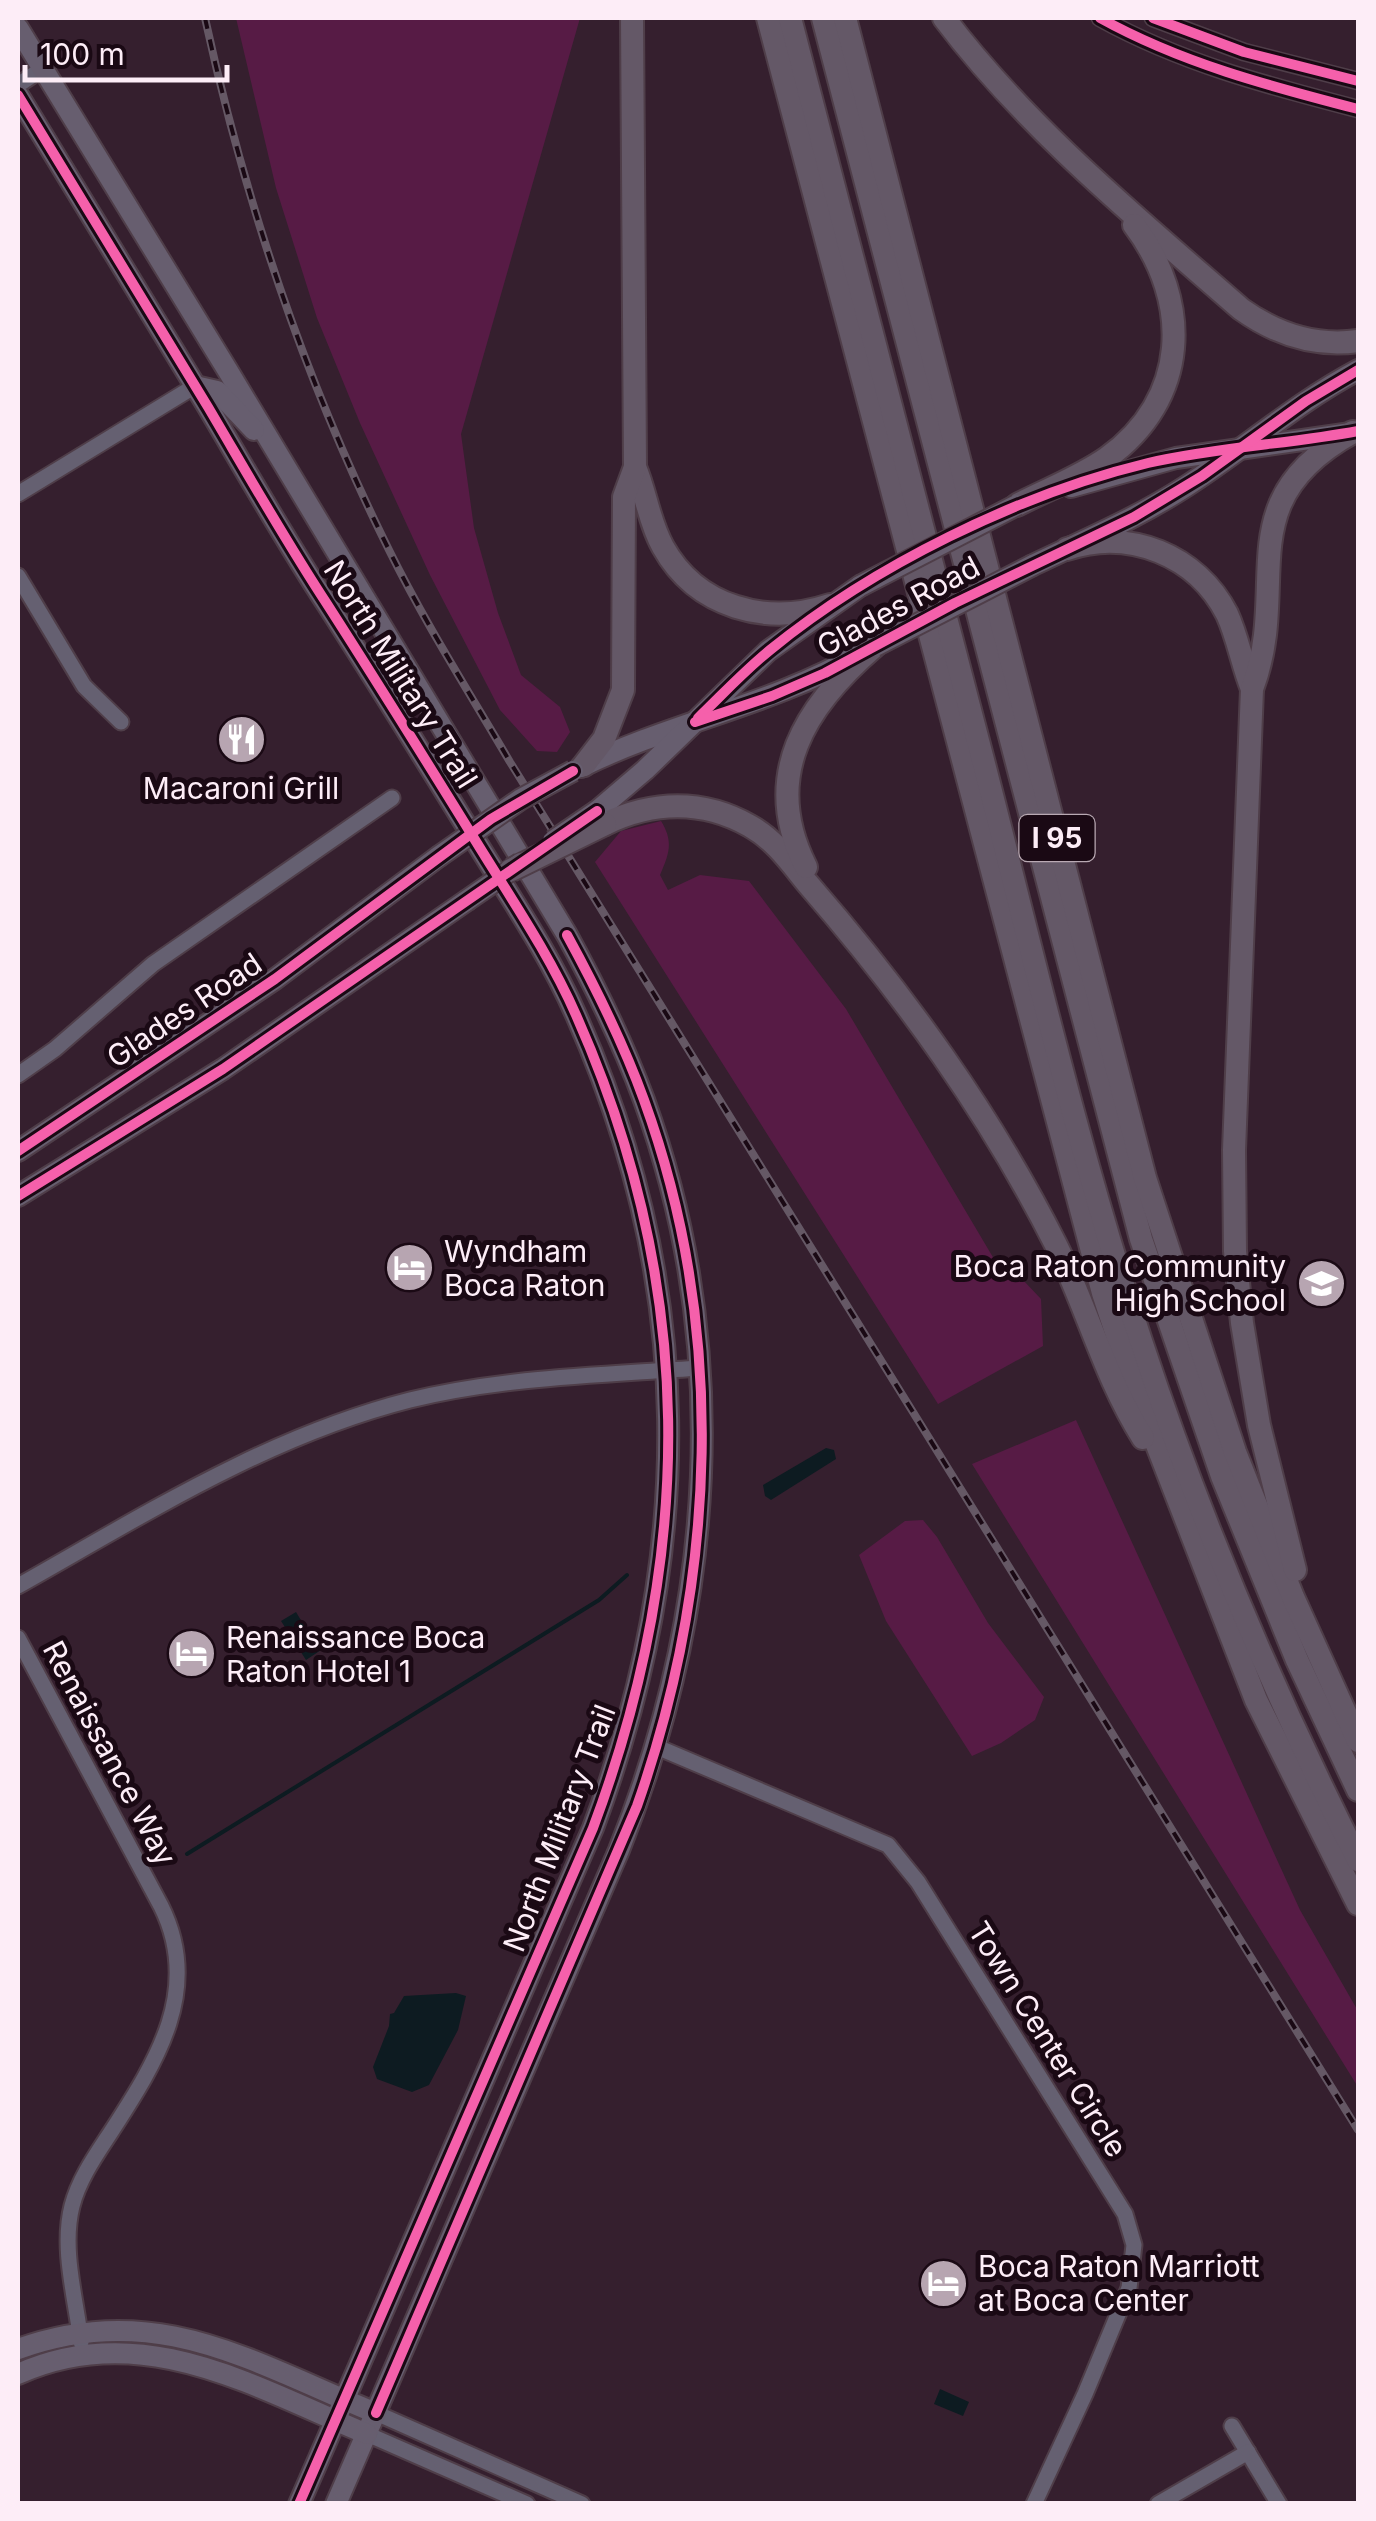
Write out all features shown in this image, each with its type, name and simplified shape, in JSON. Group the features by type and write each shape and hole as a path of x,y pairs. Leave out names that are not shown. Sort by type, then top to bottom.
{"highway":[{"path":"632,18 635,467 664,549 694,584 729,605 769,615 800,614 830,605"},
{"name":"I 95","path":"768,18 1075,1196 1128,1368 1256,1700 1358,1904"},
{"path":"790,18 1118,1270 1185,1470 1230,1583 1358,1860"},
{"path":"822,18 1109,1124 1156,1286 1204,1429 1258,1568 1358,1790"},
{"name":"I 95","path":"845,18 1146,1178 1219,1409 1314,1644 1358,1741"},
{"path":"944,18 1004,90 1241,309 1263,323 1308,340 1358,341"},
{"path":"1017,505 1119,448 1148,418 1166,380 1174,337 1166,282 1147,243 1108,190"},
{"path":"1314,1644 1259,1425 1242,1323 1235,1251 1234,1150 1252,688 1264,658 1268,546 1277,511 1304,466 1356,432"},
{"path":"578,768 604,739 623,690 624,496 635,467"},
{"path":"1066,549 1120,541 1158,551 1184,565 1206,585 1224,610 1252,688"},
{"path":"832,908 806,868 794,840 789,775 800,735 812,711 874,646"},
{"path":"511,870 601,817 662,806 692,807 726,815 778,846 927,1029 984,1114 1058,1248 1124,1408 1172,1482"}],"main road":[{"name":"North Military Trail","path":"18,28 567,934 605,1006 644,1100 688,1260 699,1368 702,1486 694,1577 679,1662 657,1746 619,1850 336,2504"},
{"name":"North Military Trail","path":"18,95 325,602 542,948 576,1015 612,1108 633,1178 654,1266 667,1370 667,1512 645,1660 610,1780 299,2504"},
{"name":"Glades Road","path":"18,1151 275,978 521,799 578,768 825,673 1149,509 1295,408 1358,370"},
{"path":"195,386 210,388 223,396 283,461"},
{"name":"Glades Road","path":"601,817 768,651 860,586 1017,505 1148,464 1356,432"},
{"path":"18,1196 144,1121 511,870"},
{"path":"544,1940 554,2000"},
{"path":"526,1982 528,2060"},
{"path":"18,2349 80,2333 139,2330 195,2339 376,2412"},
{"path":"18,2374 83,2356 139,2354 178,2358 215,2369 367,2434"}],"street":[{"path":"1100,18 1150,44 1209,67 1358,109"},
{"path":"1153,18 1244,52 1358,80"},
{"path":"18,84 42,69"},
{"path":"18,494 195,386"},
{"path":"18,576 84,686 122,722"},
{"path":"18,1074 55,1049 153,964 392,798"},
{"path":"18,1586 238,1464 292,1439 359,1416 412,1400 500,1384 699,1368"},
{"name":"Renaissance Way","path":"18,1638 175,1940 174,2006 162,2046 91,2164 72,2206 68,2242 83,2356"},
{"name":"Town Center Circle","path":"657,1746 888,1845 918,1882 1126,2214 1134,2245 1129,2288 1034,2504"},
{"path":"376,2412 582,2504"},
{"path":"1232,2426 1280,2504"},
{"path":"367,2434 527,2504"},
{"path":"1158,2504 1248,2452"}],"shaded area":[{"path":"236,18 580,18 461,434 474,528 498,613 521,675 560,707 570,732 557,752 537,751 500,710 430,575 360,423 317,318 276,188"},
{"path":"661,821 669,848 660,875 668,890 700,875 749,881 846,1009 994,1259 1041,1299 1043,1346 938,1404 595,862 621,831"},
{"path":"1076,1420 1300,1910 1358,2011 1358,2087 972,1464"},
{"path":"826,1448 834,1450 836,1459 771,1500 765,1496 763,1485"},
{"path":"923,1520 988,1623 1044,1697 1035,1720 1001,1743 972,1756 886,1621 859,1555 905,1521"},
{"path":"296,1612 306,1637 311,1635 321,1650 306,1660 281,1621"},
{"path":"404,1996 466,1996 458,2030 429,2085 412,2092 377,2079 373,2067 390,2014"},
{"path":"940,2389 969,2402 963,2416 934,2404"}],"waterway":[{"path":"187,1854 599,1600 627,1575"}],"railway":[{"path":"205,18 239,155 280,290 330,421 417,604 510,762 1358,2130"}],"cycle path":[{"path":"1100,18 1194,61 1358,109"},
{"path":"1153,18 1244,52 1358,81"},
{"path":"18,95 296,556 555,972 615,1116 644,1217 661,1318 668,1420 665,1521 651,1623 627,1725 593,1828 299,2504"},
{"path":"695,722 825,673 955,603 1134,517 1202,476 1306,401 1358,370"},
{"path":"698,718 760,658 811,619 901,562 999,514 1049,493 1148,463 1358,431"},
{"path":"18,1151 275,979 491,819 573,771"},
{"path":"18,1196 223,1069 597,811"},
{"path":"376,2413 637,1806 664,1720 684,1632 696,1543 702,1453 699,1364 689,1275 671,1186 627,1057 567,935"}],"place":[{"name":"Macaroni Grill","path":"241,739"},
{"name":"Wyndham Boca Raton","path":"409,1268"},
{"name":"Boca Raton Community High School","path":"1321,1283"},
{"name":"Renaissance Boca Raton Hotel 1","path":"191,1654"},
{"name":"Boca Raton Marriott at Boca Center","path":"943,2283"}]}
